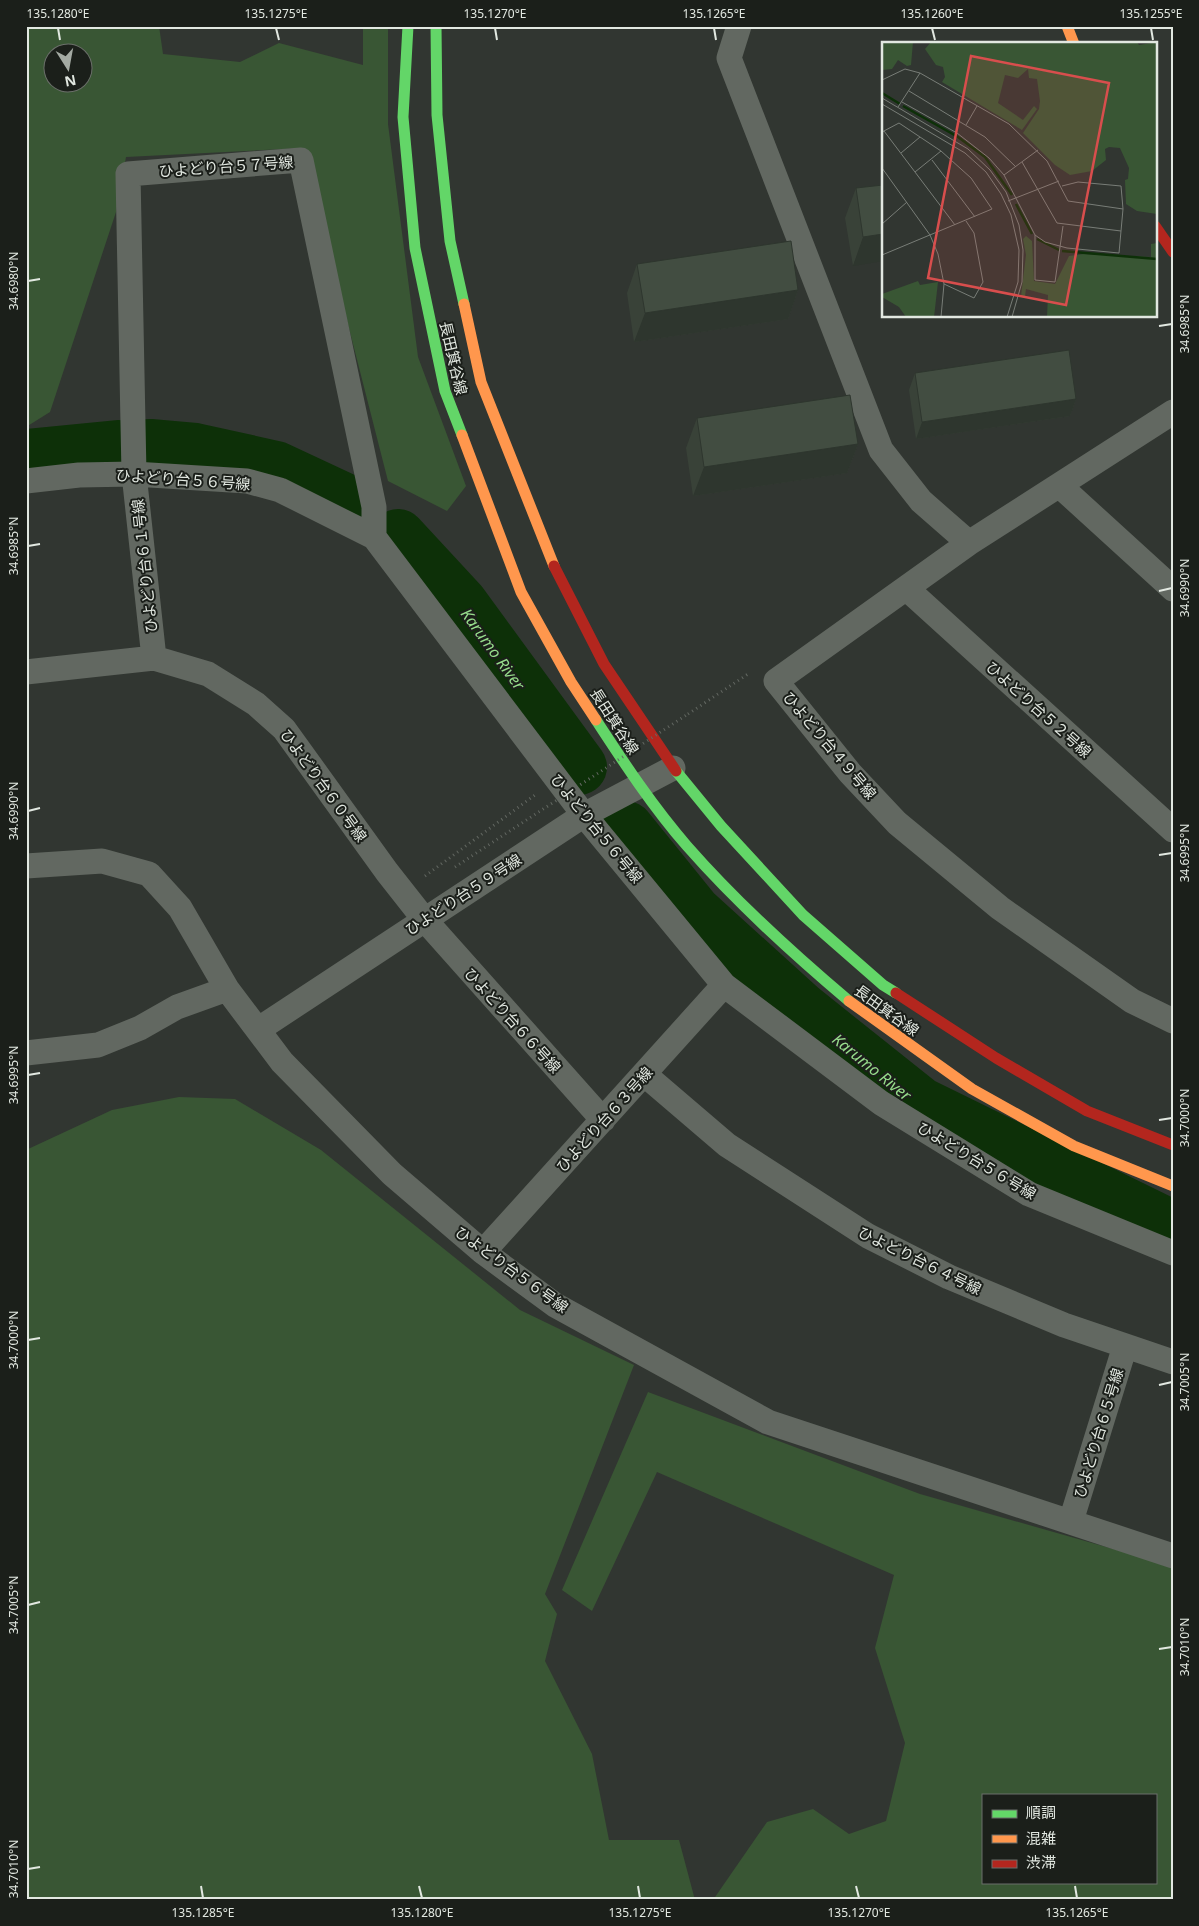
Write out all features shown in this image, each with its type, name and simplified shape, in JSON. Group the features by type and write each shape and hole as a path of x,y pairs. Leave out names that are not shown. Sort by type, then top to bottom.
{"street":[{"name":"長田箕谷線","path":"408,26 404,117 415,248 445,391 521,592 571,682 639,786 688,846 777,940 857,1008 972,1089 1074,1146 1173,1186"},
{"name":"長田箕谷線","path":"436,26 437,115 450,241 481,382 557,575 604,664 673,768 721,826 804,915 884,985 996,1058 1087,1111 1173,1145"},
{"path":"739,26 729,58 880,450 921,501 969,543"},
{"path":"1067,26 1073,42"},
{"name":"ひよどり台５７号線","path":"134,474 128,174 301,160 374,506 374,537"},
{"path":"1156,227 1173,252"},
{"name":"ひよどり台４９号線","path":"1173,412 969,543 776,681 850,772 897,823 1000,908 1132,1001 1173,1022"},
{"name":"ひよどり台５６号線","path":"26,481 79,475 134,474 247,481 280,490 374,537 584,815 724,985 882,1102 1029,1194 1173,1253"},
{"name":"ひよどり台６１号線","path":"134,474 154,658"},
{"path":"1060,486 1173,589"},
{"name":"ひよどり台５２号線","path":"906,588 1173,830"},
{"name":"ひよどり台６０号線","path":"26,672 154,658 208,674 256,704 284,728 402,892 424,919"},
{"name":"ひよどり台５９号線","path":"259,1029 584,815 673,768"},
{"name":"ひよどり台５６号線","path":"26,866 102,861 149,874 180,908 227,989 282,1062 392,1174 484,1252 555,1305 768,1422 1173,1556"},
{"name":"ひよどり台６６号線","path":"424,919 602,1120"},
{"name":"ひよどり台６３号線","path":"484,1252 724,985"},
{"path":"26,1053 98,1045 140,1028 177,1007 227,989"},
{"name":"ひよどり台６４号線","path":"644,1074 727,1145 868,1236 949,1277 1064,1325 1173,1362"},
{"name":"ひよどり台６５号線","path":"1071,1521 1125,1346"}],"path":[{"path":"452,856 455,867 751,673 776,681"},
{"path":"402,892 557,779"}],"green space":[{"path":"26,26 159,26 163,54 240,62 279,43 363,65 363,26 388,26 388,124 418,357 466,486 447,511 388,481 303,148 126,157 116,212 50,412 26,427"},
{"path":"179,1097 235,1099 321,1150 520,1310 634,1365 545,1594 557,1614 545,1661 592,1754 609,1840 679,1840 695,1900 26,1900 26,1150 112,1110"},
{"path":"648,1392 920,1494 1173,1566 1173,1900 713,1900 767,1822 813,1809 849,1834 886,1821 905,1743 875,1648 894,1575 657,1472 592,1611 562,1590"}],"building":[{"path":"882,185 882,234 863,237 856,188"},
{"path":"791,241 798,290 645,313 637,264"},
{"path":"1069,350 1076,399 922,422 915,373"},
{"path":"850,395 858,444 704,467 697,418"}],"waterway":[{"name":"Karumo River","path":"150,447 195,451 276,469 351,504"},
{"name":"Karumo River","path":"26,457 118,448"},
{"name":"Karumo River","path":"398,537 460,604 579,767"},
{"name":"Karumo River","path":"626,829 694,913 801,1010 920,1105 1173,1229"}],"traffic: fast":[{"path":"408,26 403,117 415,248 445,391 462,435"},
{"path":"436,26 437,115 450,241 464,304"},
{"path":"596,720 651,800 687,846 725,888 765,927 849,1001"},
{"path":"676,771 721,826 803,915 883,985 896,993"}],"traffic: slow":[{"path":"1067,26 1073,42"},
{"path":"464,304 481,382 554,566"},
{"path":"462,435 521,592 571,682 596,720"},
{"path":"849,1001 972,1089 1074,1146 1173,1186"}],"traffic: jam":[{"path":"1156,227 1173,252"},
{"path":"554,566 604,664 676,771"},
{"path":"896,993 996,1058 1087,1111 1173,1145"}]}
